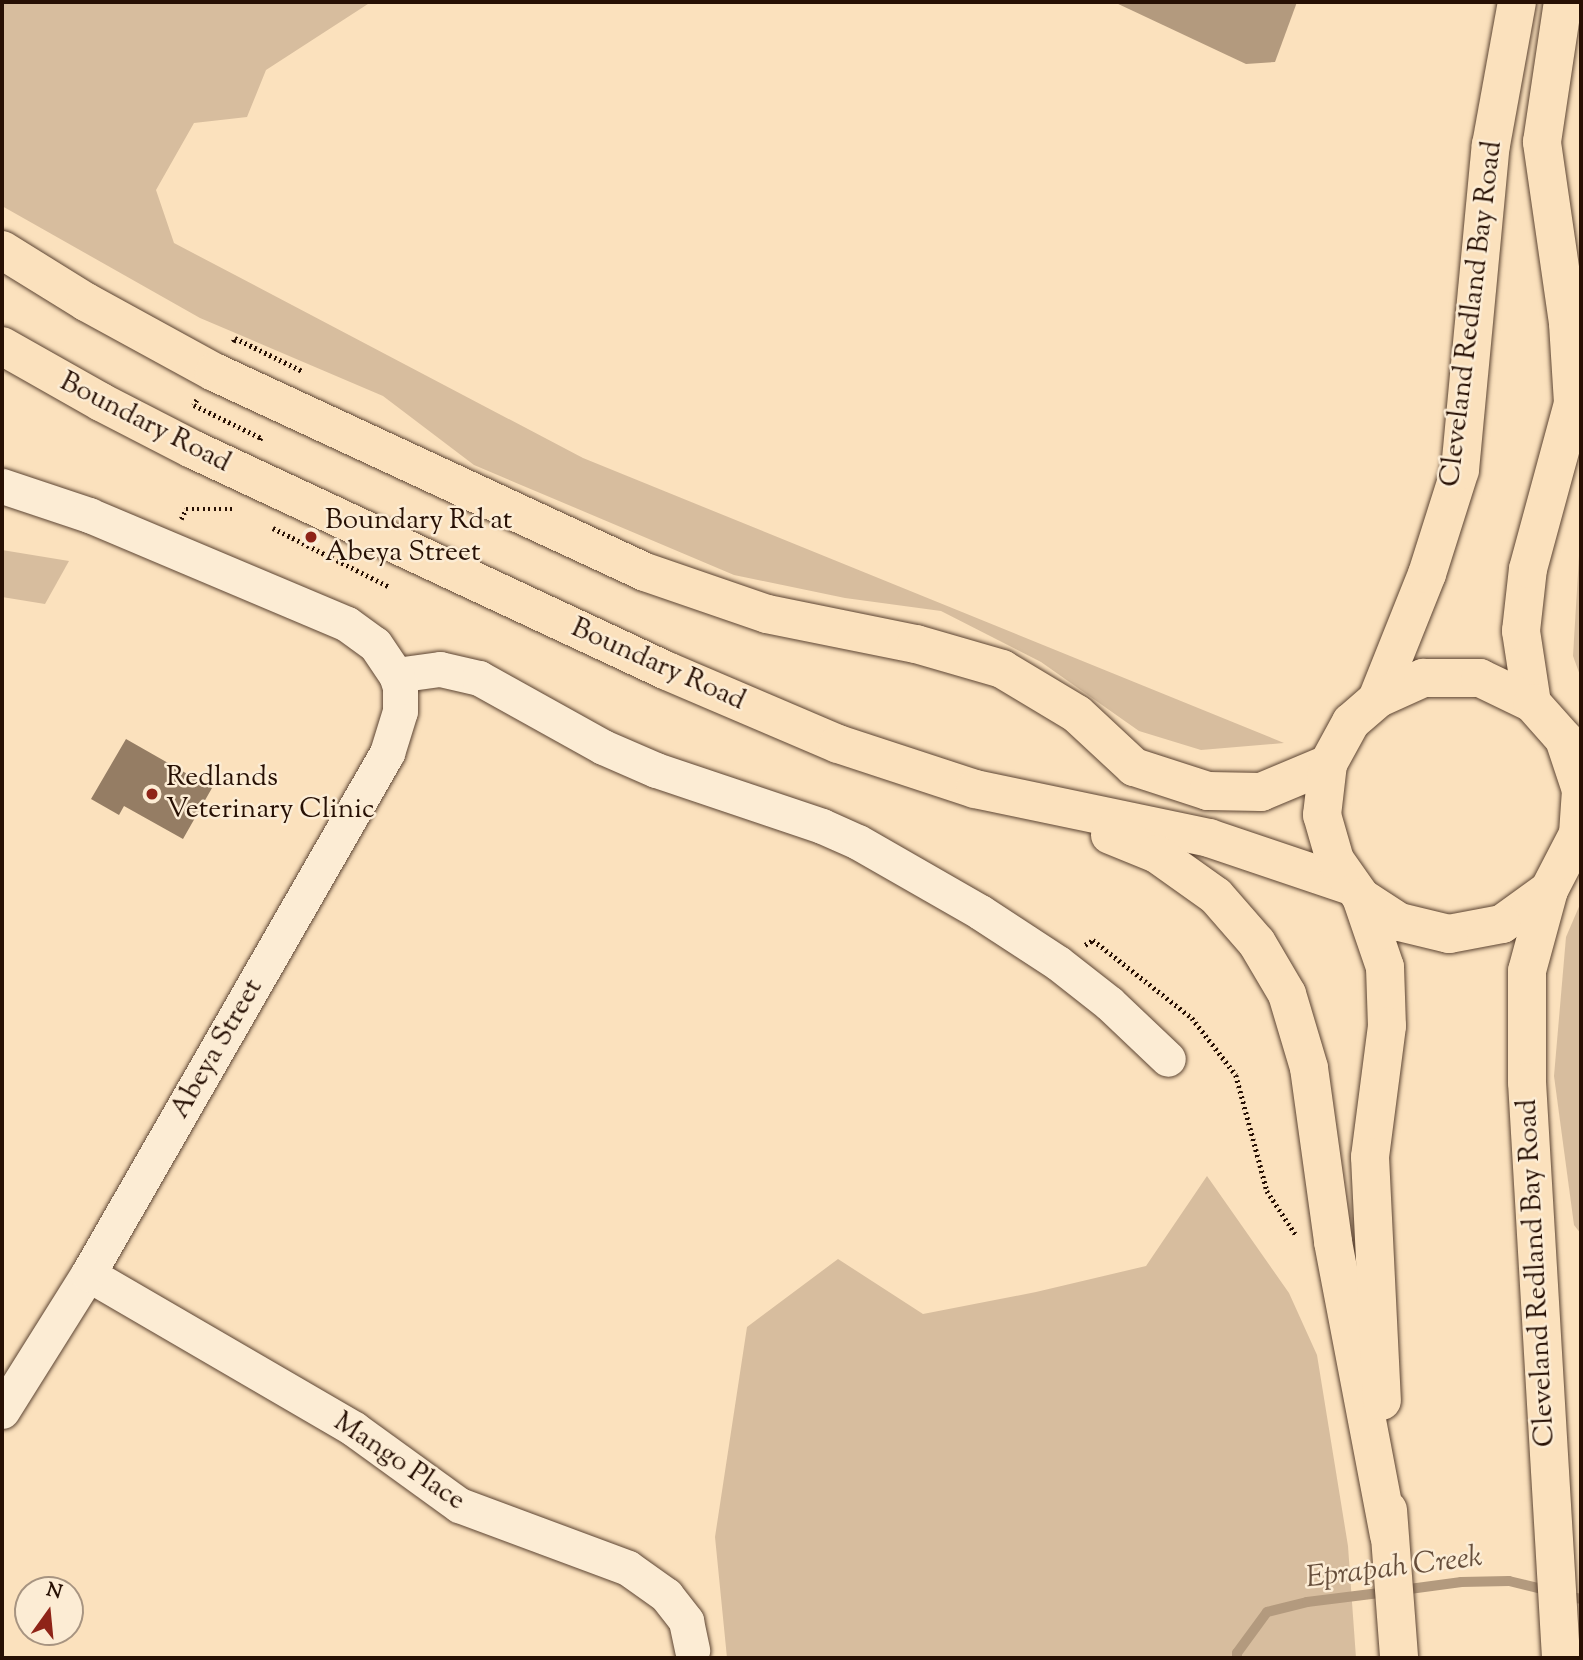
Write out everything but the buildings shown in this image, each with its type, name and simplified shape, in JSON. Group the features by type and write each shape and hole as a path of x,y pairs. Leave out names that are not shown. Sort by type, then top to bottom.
{"highway":[{"name":"Cleveland Redland Bay Road","path":"1377,699 1427,574 1460,470 1491,145 1517,2"},
{"name":"Cleveland Redland Bay Road","path":"1532,703 1521,631 1528,569 1573,403 1568,323 1542,142 1563,2"},
{"path":"2,250 86,302 214,372 645,572 767,614 916,644 1002,670 1077,714 1134,766 1208,791 1261,792 1328,764"},
{"name":"Boundary Road","path":"2,346 101,402 245,474 667,671 838,744 975,789 1209,838 1356,892"},
{"name":"Cleveland Redland Bay Road","path":"1399,1658 1389,1536 1370,1381 1370,1157 1387,1026 1385,967 1356,892 1335,860 1322,815 1328,764 1352,722 1377,699 1423,678 1480,678 1532,703 1564,739 1581,790 1578,834 1549,890 1527,971 1527,1082 1550,1517 1561,1658"},
{"path":"1027,801 1157,854 1216,896 1257,943 1287,993 1309,1068 1317,1243 1370,1381"},
{"name":"Cleveland Redland Bay Road","path":"1356,892 1399,922 1449,934 1502,924 1549,890"}],"street":[{"path":"2,486 89,515 347,624 375,645 396,675 440,669 479,678 603,747 656,770 829,829 858,842 980,912 1058,963 1109,1003 1168,1059"},
{"name":"Abeya Street","path":"2,1411 88,1274 387,753 400,711 400,687 396,675"},
{"name":"Mango Place","path":"88,1274 354,1429 459,1505 628,1568 666,1595 685,1621 692,1650"}],"path":[{"path":"235,338 194,405 261,438 231,508 242,513"},
{"path":"264,523 388,586"},
{"path":"1058,963 1093,940 1192,1018 1236,1075 1268,1191 1317,1243"}],"shaded area":[{"path":"2,2 371,2 266,70 247,117 194,123 156,190 174,243 583,458 1284,743 1201,750 1139,731 1041,662 941,611 845,598 734,575 474,465 383,396 200,318 2,206"},
{"path":"1114,2 1297,2 1275,62 1246,64"},
{"path":"1581,523 1581,678 1573,656"},
{"path":"2,550 69,561 45,604 2,597"},
{"path":"1581,902 1581,1234 1574,1225 1554,1076 1566,937"},
{"path":"1207,1176 1289,1293 1317,1355 1348,1546 1356,1658 727,1658 715,1537 747,1327 838,1259 923,1314 1036,1292 1146,1266"}],"waterway":[{"name":"Eprapah Creek","path":"1402,1590 1461,1582 1509,1581 1550,1591"},
{"name":"Eprapah Creek","path":"1237,1658 1237,1653 1267,1612 1307,1602 1387,1592"},
{"name":"Eprapah Creek","path":"1564,1595 1581,1599"}],"place":[{"name":"Boundary Rd at Abeya Street","path":"311,537"},
{"name":"Redlands Veterinary Clinic","path":"152,794"}]}
